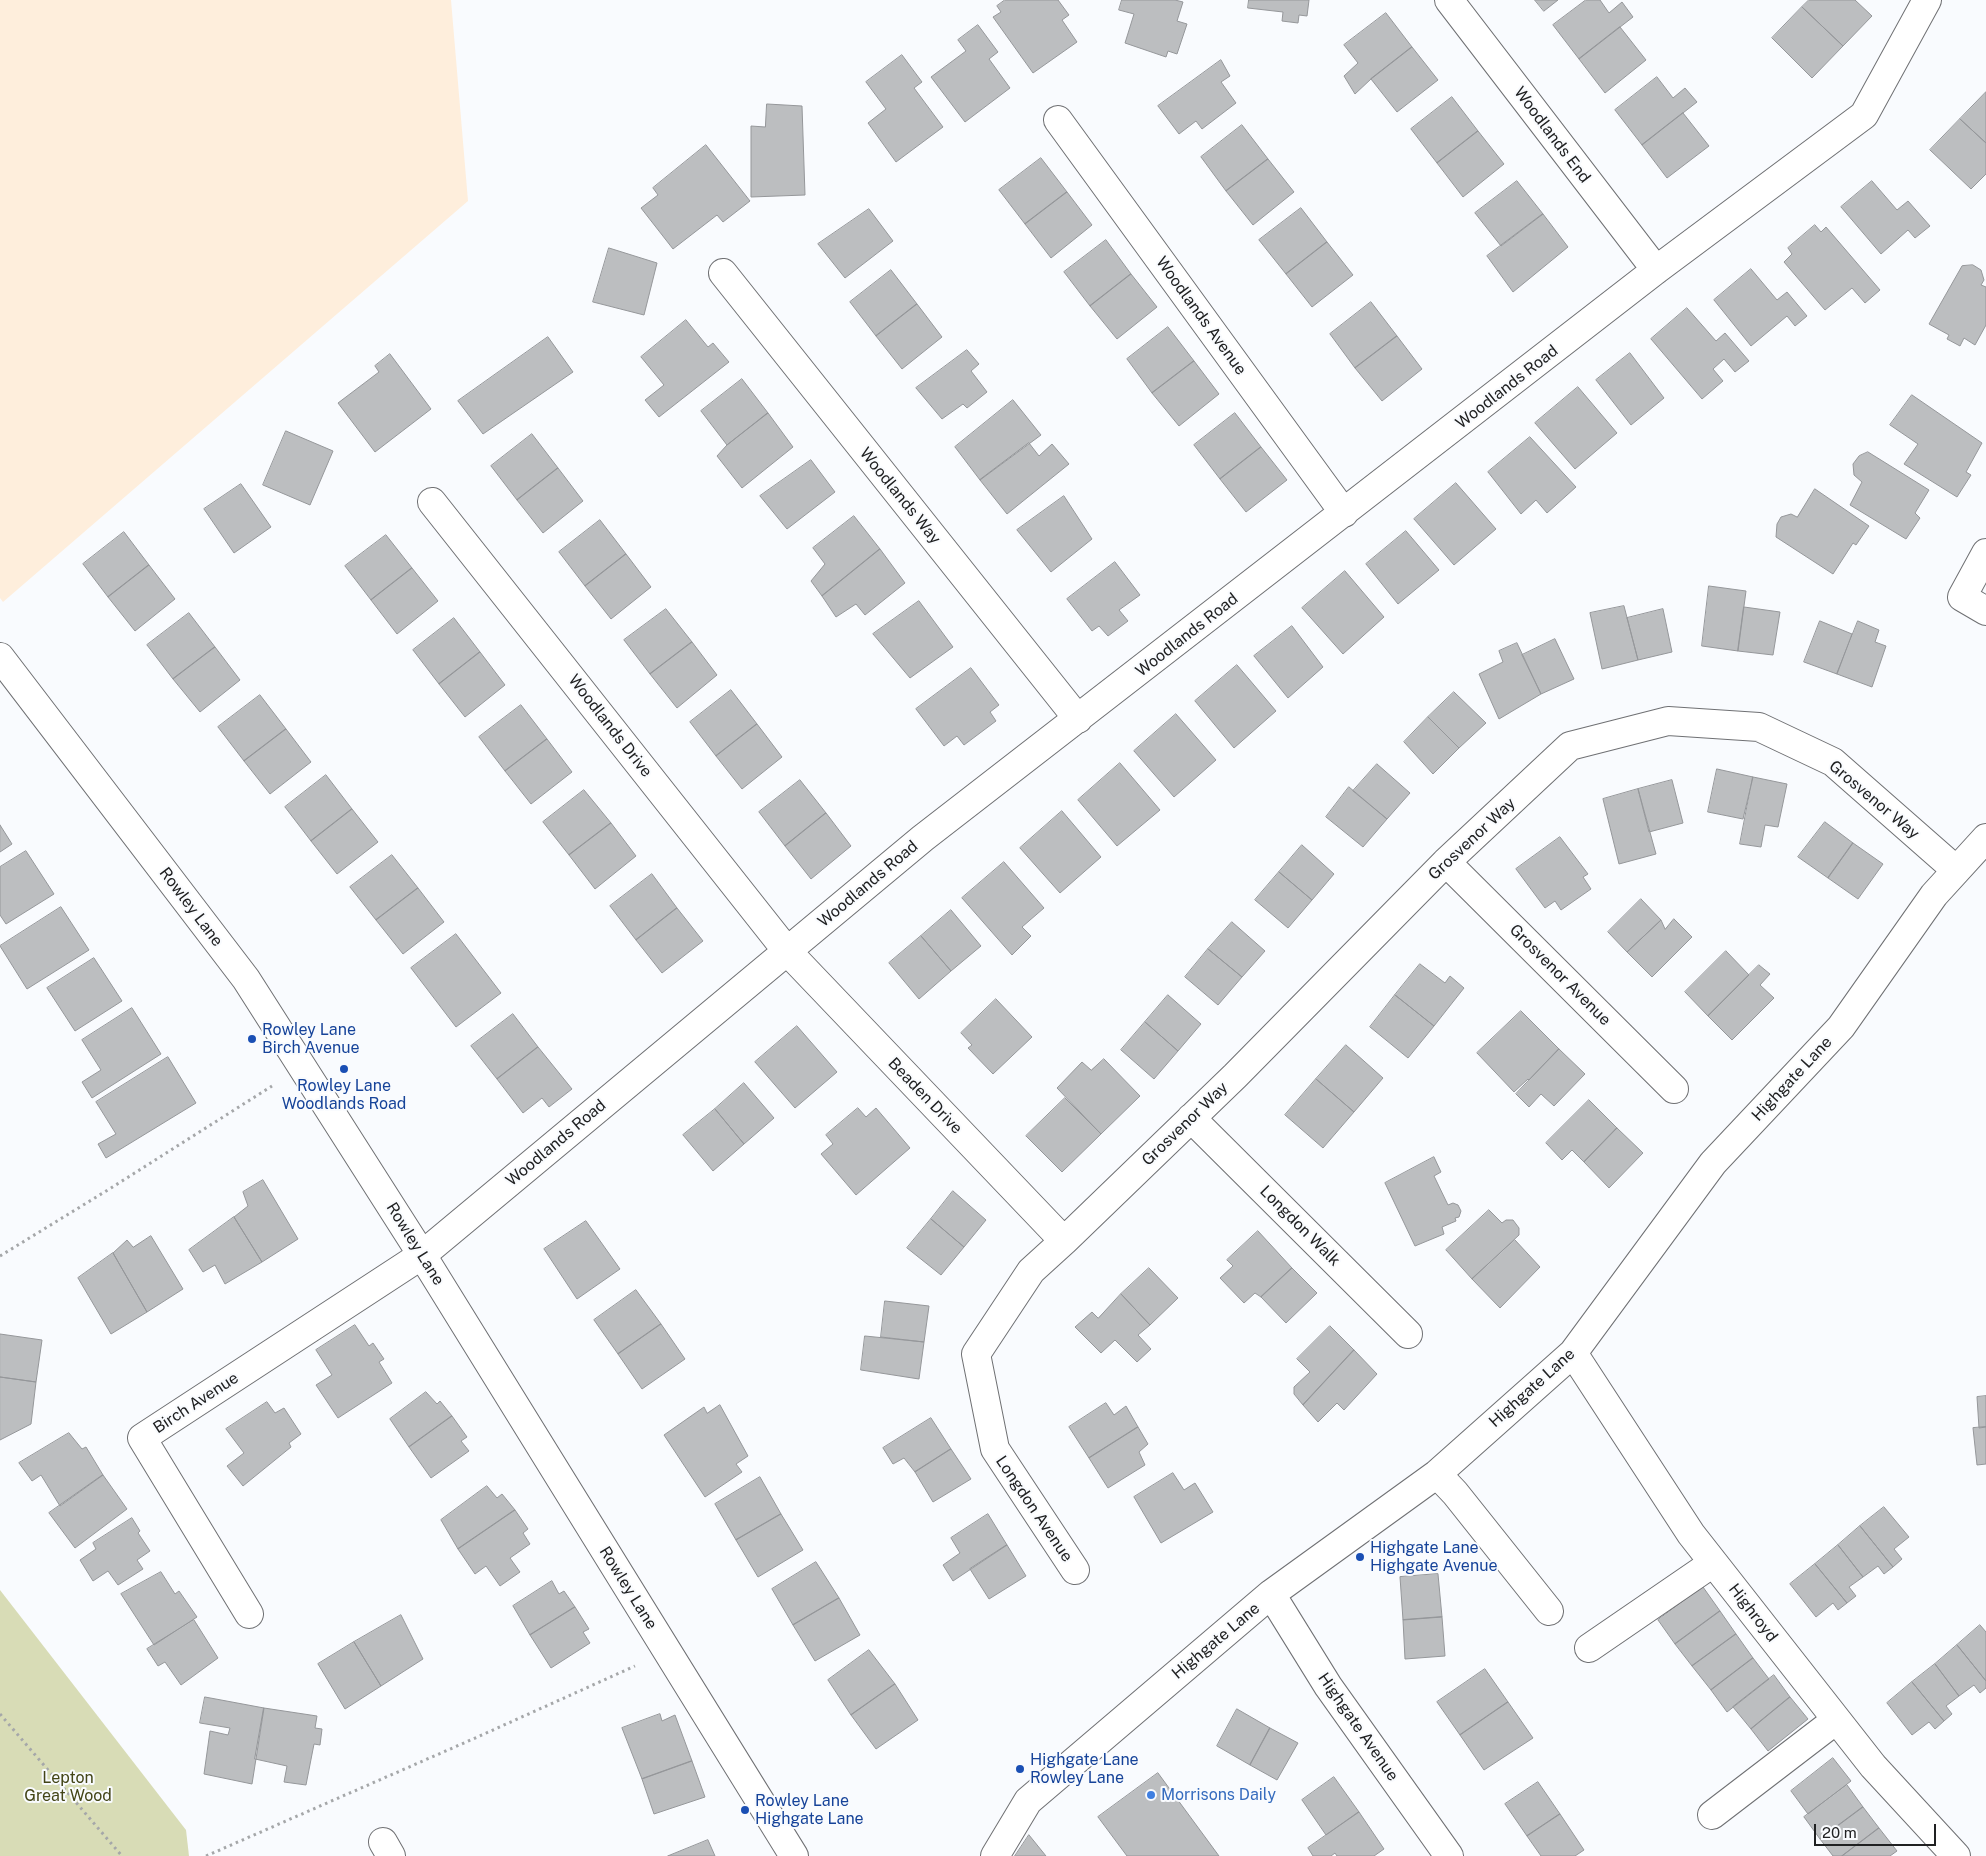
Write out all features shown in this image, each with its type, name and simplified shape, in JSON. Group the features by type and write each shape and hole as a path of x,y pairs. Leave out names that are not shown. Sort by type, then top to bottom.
{"street":[{"name":"Woodlands End","path":"1449,0 1656,270"},
{"name":"Woodlands Road","path":"422,1255 923,838 1656,270 1864,115 1927,0"},
{"name":"Woodlands Avenue","path":"1058,120 1344,513"},
{"name":"Woodlands Way","path":"723,273 1078,719"},
{"name":"Woodlands Drive","path":"432,502 787,951"},
{"path":"1986,553 1962,597 1986,611"},
{"name":"Rowley Lane","path":"0,657 246,979 422,1255 794,1856"},
{"name":"Grosvenor Way","path":"1064,1241 1235,1076 1446,862 1570,746 1668,721 1759,727 1833,762 1956,870"},
{"name":"Highgate Lane","path":"995,1856 1028,1801 1271,1594 1437,1474 1574,1352 1713,1163 1841,1027 1934,895 1986,838"},
{"name":"Grosvenor Avenue","path":"1446,862 1674,1089"},
{"name":"Beaden Drive","path":"787,951 1064,1241"},
{"name":"Longdon Walk","path":"1191,1118 1408,1334"},
{"name":"Longdon Avenue","path":"1064,1241 1031,1270 976,1354 994,1449 1075,1570"},
{"name":"Birch Avenue","path":"249,1614 142,1438 422,1255"},
{"name":"Highroyd","path":"1574,1352 1691,1534 1873,1766 1956,1856"},
{"path":"1437,1474 1456,1493 1549,1611"},
{"path":"1589,1648 1713,1563"},
{"name":"Highgate Avenue","path":"1271,1594 1328,1686 1449,1856"},
{"path":"1712,1814 1836,1720"}],"path":[{"path":"0,1256 111,1188 302,1066"},
{"path":"206,1856 474,1740 667,1652"},
{"path":"0,1714 122,1856"}],"shaded area":[{"path":"0,0 451,0 468,201 3,602 0,598"}],"green space":[{"name":"Lepton Great Wood","path":"0,1590 186,1830 189,1856 0,1856"}],"building":[{"path":"1005,0 1058,0 1069,15 1062,20 1077,42 1033,73 993,17 1001,12 997,6"},
{"path":"1122,0 1175,0 1183,2 1177,21 1187,24 1177,54 1168,51 1166,57 1125,43 1134,14 1119,10"},
{"path":"1249,0 1309,0 1307,16 1299,15 1298,23 1282,21 1283,12 1248,8"},
{"path":"1535,0 1558,0 1544,11"},
{"path":"1586,0 1600,0 1609,13 1622,2 1633,17 1579,59 1553,25"},
{"path":"1809,0 1855,0 1872,16 1843,46 1802,7"},
{"path":"1802,7 1843,46 1812,78 1772,38"},
{"path":"1386,13 1412,47 1355,94 1344,76 1358,63 1344,45"},
{"path":"978,25 998,52 989,59 1010,88 965,122 931,77 966,51 958,40"},
{"path":"1620,27 1646,60 1605,93 1579,59"},
{"path":"1412,47 1438,80 1397,112 1371,79"},
{"path":"902,55 922,82 914,88 943,127 896,162 868,123 886,109 866,82"},
{"path":"1221,60 1230,76 1221,82 1236,103 1202,129 1196,121 1179,134 1158,106"},
{"path":"1657,77 1673,98 1685,88 1697,102 1642,145 1615,110"},
{"path":"1986,92 1986,143 1960,119"},
{"path":"1452,97 1478,131 1437,163 1411,129"},
{"path":"767,104 802,106 805,195 751,197 751,126 765,127"},
{"path":"1683,113 1709,146 1667,178 1642,145"},
{"path":"1960,119 1986,143 1986,174 1971,189 1930,150"},
{"path":"1242,125 1268,159 1226,191 1201,157"},
{"path":"1478,131 1504,164 1463,197 1437,163"},
{"path":"706,145 750,201 723,222 717,215 673,249 641,208 658,195 653,188"},
{"path":"1041,158 1067,192 1025,224 999,190"},
{"path":"1268,159 1294,192 1253,225 1226,191"},
{"path":"1517,181 1543,214 1501,246 1475,213"},
{"path":"1872,181 1897,210 1908,201 1930,226 1915,238 1908,230 1881,254 1841,207"},
{"path":"1067,192 1092,225 1051,258 1025,224"},
{"path":"1301,208 1327,242 1286,274 1259,240"},
{"path":"869,209 893,241 845,278 818,244"},
{"path":"1543,214 1568,247 1513,292 1487,256"},
{"path":"1815,225 1821,232 1826,227 1880,290 1865,303 1852,288 1825,310 1784,262 1792,254 1788,248"},
{"path":"1106,240 1131,274 1090,306 1064,272"},
{"path":"1327,242 1353,275 1312,307 1286,274"},
{"path":"609,248 657,263 644,315 593,302"},
{"path":"1973,265 1981,270 1984,280 1981,285 1986,287 1986,325 1975,345 1964,338 1960,346 1947,339 1949,335 1929,324 1962,266"},
{"path":"1751,269 1777,300 1787,292 1807,316 1795,326 1787,316 1751,346 1714,300"},
{"path":"891,270 917,304 876,336 850,302"},
{"path":"1131,274 1157,307 1117,339 1090,306"},
{"path":"1371,302 1397,336 1355,368 1330,334"},
{"path":"917,304 942,337 902,369 876,336"},
{"path":"1687,308 1716,341 1725,333 1749,361 1735,372 1724,359 1713,369 1723,381 1702,399 1651,339"},
{"path":"686,320 708,347 713,343 729,362 659,417 645,400 664,385 641,357"},
{"path":"1168,327 1194,361 1152,393 1127,359"},
{"path":"1397,336 1422,369 1382,401 1355,368"},
{"path":"548,337 573,372 483,434 458,401"},
{"path":"967,350 979,364 971,371 987,392 967,408 963,404 942,419 916,388"},
{"path":"1630,353 1664,398 1631,425 1596,380"},
{"path":"390,354 431,409 375,452 338,403 379,372 375,366"},
{"path":"1194,361 1219,394 1179,426 1152,393"},
{"path":"742,379 768,413 727,445 701,411"},
{"path":"1578,387 1617,433 1575,469 1535,423"},
{"path":"1912,395 1982,443 1966,472 1971,475 1957,497 1904,464 1918,444 1890,425"},
{"path":"1013,400 1041,435 980,480 955,447"},
{"path":"768,413 793,447 742,488 717,456 727,445"},
{"path":"1235,413 1261,447 1220,479 1194,445"},
{"path":"286,431 333,451 310,505 263,485"},
{"path":"532,434 558,468 517,500 491,466"},
{"path":"1530,437 1576,487 1547,513 1536,500 1521,514 1488,472"},
{"path":"1029,443 1039,456 1052,444 1069,464 1007,514 980,480"},
{"path":"1261,447 1287,480 1246,512 1220,479"},
{"path":"1868,452 1929,490 1915,513 1920,518 1906,539 1850,505 1862,482 1854,475 1853,464 1859,456"},
{"path":"811,460 835,492 787,529 760,496"},
{"path":"558,468 583,501 543,533 517,500"},
{"path":"1456,483 1496,529 1454,565 1414,519"},
{"path":"241,484 271,527 234,553 204,509"},
{"path":"1815,489 1869,526 1856,545 1853,543 1833,574 1776,537 1777,524 1781,517 1791,514 1797,517"},
{"path":"1064,496 1092,539 1051,572 1017,530"},
{"path":"854,516 880,549 822,596 811,581 825,564 813,548"},
{"path":"600,520 626,554 585,586 559,552"},
{"path":"1406,531 1439,570 1398,604 1366,564"},
{"path":"124,532 149,565 108,597 83,564"},
{"path":"386,535 412,568 371,600 345,566"},
{"path":"880,549 905,583 865,615 856,604 836,617 822,596"},
{"path":"626,554 651,587 611,619 585,586"},
{"path":"1115,562 1140,595 1119,610 1128,621 1108,636 1099,626 1092,631 1067,599"},
{"path":"149,565 175,599 135,631 108,597"},
{"path":"412,568 438,601 397,634 371,600"},
{"path":"1345,571 1384,617 1343,654 1302,608"},
{"path":"1709,586 1746,591 1738,651 1702,646"},
{"path":"919,601 953,647 910,678 873,634"},
{"path":"1624,606 1638,660 1602,669 1590,613"},
{"path":"1744,607 1780,612 1773,655 1738,651"},
{"path":"666,609 692,642 650,674 624,640"},
{"path":"1663,609 1672,652 1638,660 1627,618"},
{"path":"189,613 215,647 173,679 147,645"},
{"path":"454,618 480,652 439,684 413,650"},
{"path":"1820,621 1852,634 1837,674 1804,662"},
{"path":"1858,621 1879,630 1875,642 1886,646 1872,687 1837,674"},
{"path":"1292,626 1323,667 1288,698 1254,656"},
{"path":"1555,639 1574,679 1541,694 1522,655"},
{"path":"692,642 717,675 677,708 650,674"},
{"path":"1517,643 1541,694 1499,719 1479,674 1503,662 1499,651"},
{"path":"215,647 240,680 200,712 173,679"},
{"path":"480,652 505,685 465,717 439,684"},
{"path":"1237,665 1276,711 1234,748 1195,701"},
{"path":"971,668 999,705 990,712 996,721 964,745 957,736 944,746 916,709"},
{"path":"731,690 757,724 716,756 690,722"},
{"path":"1454,692 1486,723 1459,748 1428,717"},
{"path":"260,695 286,729 244,761 218,727"},
{"path":"521,705 547,739 505,771 479,737"},
{"path":"1176,714 1216,760 1174,797 1134,751"},
{"path":"1428,717 1459,748 1433,774 1404,742"},
{"path":"757,724 782,757 742,789 716,756"},
{"path":"286,729 311,762 270,794 244,761"},
{"path":"547,739 572,772 531,804 505,771"},
{"path":"1120,763 1160,810 1117,846 1078,800"},
{"path":"1377,764 1410,793 1387,819 1353,791"},
{"path":"1717,769 1753,777 1743,819 1708,812"},
{"path":"326,775 352,809 311,841 285,807"},
{"path":"1753,777 1787,784 1778,827 1765,825 1761,847 1740,844"},
{"path":"800,780 826,813 785,846 759,812"},
{"path":"1672,780 1683,823 1649,832 1638,789"},
{"path":"1349,787 1387,819 1363,847 1326,817"},
{"path":"1638,789 1656,854 1619,864 1603,799"},
{"path":"584,790 611,823 569,855 543,822"},
{"path":"352,809 378,842 337,874 311,841"},
{"path":"1062,811 1101,857 1060,893 1020,848"},
{"path":"826,813 851,846 811,879 785,846"},
{"path":"1825,822 1853,843 1828,878 1798,857"},
{"path":"611,823 636,856 595,889 569,855"},
{"path":"0,825 12,844 0,852"},
{"path":"1560,837 1588,874 1583,877 1591,889 1561,910 1555,901 1545,908 1516,869"},
{"path":"1853,843 1883,864 1858,899 1828,878"},
{"path":"1302,845 1334,874 1312,900 1279,872"},
{"path":"26,851 54,894 6,924 0,915 0,867"},
{"path":"392,855 418,888 376,920 350,887"},
{"path":"1004,862 1044,908 1022,927 1031,936 1012,955 962,898"},
{"path":"1279,872 1312,900 1288,928 1255,900"},
{"path":"652,874 677,908 636,940 610,906"},
{"path":"418,888 444,922 403,954 376,920"},
{"path":"1641,899 1661,920 1627,952 1608,932"},
{"path":"61,907 89,950 27,989 0,946"},
{"path":"677,908 703,941 662,973 636,940"},
{"path":"951,910 981,946 951,971 921,936"},
{"path":"1674,919 1692,937 1652,977 1627,952 1661,920 1665,929"},
{"path":"1232,922 1265,951 1242,977 1208,949"},
{"path":"456,934 501,993 456,1027 411,968"},
{"path":"921,936 951,971 919,999 889,963"},
{"path":"1208,949 1242,977 1218,1005 1185,977"},
{"path":"1726,951 1749,975 1708,1016 1685,992"},
{"path":"94,958 122,1001 75,1031 47,988"},
{"path":"1420,964 1445,983 1450,976 1464,988 1434,1026 1395,995"},
{"path":"1759,965 1770,974 1760,985 1774,998 1732,1040 1708,1016"},
{"path":"1168,995 1201,1024 1178,1051 1145,1022"},
{"path":"1395,995 1434,1026 1408,1058 1370,1027"},
{"path":"996,999 1032,1037 993,1074 968,1048 972,1045 961,1033"},
{"path":"132,1008 161,1054 92,1098 82,1082 101,1070 82,1040"},
{"path":"1521,1011 1559,1049 1529,1080 1514,1092 1477,1053"},
{"path":"513,1014 538,1047 497,1079 471,1046"},
{"path":"1145,1022 1178,1051 1154,1079 1121,1050"},
{"path":"797,1026 837,1072 795,1108 755,1062"},
{"path":"1346,1045 1383,1078 1354,1112 1316,1079"},
{"path":"538,1047 572,1089 549,1107 542,1098 523,1113 497,1079"},
{"path":"1559,1049 1585,1074 1554,1106 1541,1094 1529,1107 1516,1094"},
{"path":"168,1057 196,1103 106,1158 98,1144 116,1134 96,1102"},
{"path":"1104,1059 1140,1096 1101,1134 1057,1088 1082,1062 1091,1070"},
{"path":"1316,1079 1354,1112 1323,1148 1285,1115"},
{"path":"744,1083 774,1118 744,1144 715,1109"},
{"path":"1065,1098 1101,1134 1062,1172 1026,1136"},
{"path":"1589,1100 1617,1128 1584,1162 1572,1150 1562,1160 1546,1143"},
{"path":"858,1108 866,1117 876,1108 910,1148 856,1195 821,1154 833,1144 826,1135"},
{"path":"715,1109 744,1144 713,1171 683,1135"},
{"path":"1617,1128 1643,1153 1609,1188 1584,1162"},
{"path":"1434,1157 1441,1172 1434,1176 1448,1205 1453,1203 1458,1205 1461,1211 1459,1217 1455,1218 1456,1221 1442,1227 1444,1234 1415,1246 1385,1183"},
{"path":"263,1180 298,1239 262,1262 234,1217 248,1206 243,1192"},
{"path":"953,1191 986,1220 964,1247 931,1219"},
{"path":"1489,1210 1502,1223 1506,1220 1513,1220 1519,1228 1519,1235 1472,1279 1446,1250"},
{"path":"234,1217 262,1262 225,1284 215,1265 203,1272 189,1250"},
{"path":"931,1219 964,1247 941,1275 907,1248"},
{"path":"586,1221 620,1269 577,1299 544,1249"},
{"path":"1258,1231 1292,1268 1261,1297 1255,1293 1244,1303 1220,1278 1233,1266 1227,1260"},
{"path":"151,1236 183,1289 147,1312 113,1253 127,1240 133,1247"},
{"path":"1515,1240 1540,1267 1500,1308 1472,1279"},
{"path":"113,1253 147,1312 111,1334 78,1278"},
{"path":"1149,1268 1178,1298 1150,1325 1121,1294"},
{"path":"1292,1268 1317,1293 1286,1323 1261,1297"},
{"path":"636,1290 661,1324 618,1354 594,1320"},
{"path":"1121,1294 1150,1325 1138,1335 1151,1349 1137,1362 1115,1340 1101,1353 1075,1327 1092,1312 1098,1318"},
{"path":"885,1301 929,1306 924,1342 881,1337"},
{"path":"661,1324 685,1359 642,1389 618,1354"},
{"path":"355,1325 369,1346 373,1343 384,1359 379,1362 392,1383 338,1418 316,1385 332,1375 316,1350"},
{"path":"1330,1326 1354,1350 1303,1405 1294,1394 1294,1387 1310,1372 1297,1359"},
{"path":"0,1334 42,1340 36,1382 0,1377"},
{"path":"865,1336 924,1342 919,1379 861,1370"},
{"path":"1354,1350 1377,1374 1344,1410 1337,1403 1318,1422 1303,1405"},
{"path":"0,1377 36,1382 31,1424 0,1440"},
{"path":"426,1392 437,1404 440,1401 452,1416 409,1447 390,1419"},
{"path":"1986,1396 1986,1427 1979,1428 1977,1397"},
{"path":"267,1402 275,1413 284,1408 301,1434 289,1443 291,1447 243,1486 227,1466 244,1453 226,1429"},
{"path":"1106,1403 1114,1415 1126,1406 1138,1427 1089,1458 1069,1427"},
{"path":"720,1405 748,1456 736,1464 742,1472 705,1497 664,1435 704,1407 707,1413"},
{"path":"452,1416 467,1437 461,1441 469,1451 431,1478 409,1447"},
{"path":"931,1418 951,1449 915,1472 904,1458 893,1464 883,1448"},
{"path":"1138,1427 1148,1444 1139,1452 1145,1465 1108,1488 1089,1458"},
{"path":"1986,1427 1986,1464 1977,1465 1973,1428"},
{"path":"69,1433 82,1449 86,1447 103,1475 60,1506 41,1475 32,1481 19,1463"},
{"path":"951,1449 971,1479 933,1502 915,1472"},
{"path":"1173,1473 1184,1490 1195,1483 1213,1512 1161,1543 1134,1497"},
{"path":"103,1475 127,1509 75,1548 49,1513"},
{"path":"760,1477 781,1514 736,1540 715,1504"},
{"path":"487,1486 497,1498 502,1494 515,1510 458,1549 441,1520"},
{"path":"1884,1507 1909,1537 1894,1549 1902,1559 1893,1567 1860,1526"},
{"path":"515,1510 528,1529 523,1533 530,1544 510,1558 520,1572 500,1586 486,1566 475,1574 458,1549"},
{"path":"781,1514 803,1550 758,1577 736,1540"},
{"path":"988,1514 1007,1545 953,1581 943,1565 960,1553 951,1538"},
{"path":"132,1518 140,1531 138,1533 150,1551 137,1560 143,1569 118,1585 108,1571 93,1581 80,1560 96,1549 93,1543"},
{"path":"1860,1526 1893,1567 1884,1574 1878,1566 1863,1577 1838,1545"},
{"path":"1007,1545 1026,1576 989,1599 970,1569"},
{"path":"1838,1545 1863,1577 1849,1587 1856,1596 1847,1603 1815,1564"},
{"path":"816,1562 839,1598 793,1625 772,1589"},
{"path":"1815,1564 1847,1603 1838,1610 1833,1603 1816,1617 1790,1584"},
{"path":"161,1572 175,1594 179,1591 197,1617 154,1645 121,1594"},
{"path":"1438,1574 1442,1617 1403,1620 1400,1577"},
{"path":"552,1581 559,1594 564,1591 575,1607 530,1635 513,1606"},
{"path":"1703,1587 1720,1611 1675,1644 1658,1620"},
{"path":"839,1598 860,1635 815,1661 793,1625"},
{"path":"575,1607 589,1629 583,1632 590,1643 551,1668 530,1635"},
{"path":"1720,1611 1736,1634 1692,1666 1675,1644"},
{"path":"401,1615 423,1659 381,1686 354,1642"},
{"path":"1442,1617 1445,1656 1405,1659 1403,1620"},
{"path":"194,1620 218,1658 181,1685 165,1662 158,1666 147,1649"},
{"path":"1980,1625 1986,1632 1986,1681 1957,1645"},
{"path":"1736,1634 1753,1658 1711,1690 1692,1666"},
{"path":"354,1642 381,1686 345,1709 318,1664"},
{"path":"1957,1645 1986,1681 1986,1688 1980,1693 1974,1685 1959,1696 1935,1664"},
{"path":"869,1650 895,1684 851,1715 828,1680"},
{"path":"1753,1658 1769,1679 1727,1712 1711,1690"},
{"path":"1935,1664 1959,1696 1946,1706 1952,1714 1944,1721 1912,1682"},
{"path":"1485,1669 1508,1702 1460,1735 1437,1702"},
{"path":"1774,1675 1790,1697 1751,1729 1733,1707"},
{"path":"1912,1682 1944,1721 1935,1729 1929,1722 1912,1735 1887,1703"},
{"path":"895,1684 918,1720 876,1749 851,1715"},
{"path":"205,1697 264,1708 252,1784 204,1774 210,1731 228,1735 230,1728 200,1723"},
{"path":"1790,1697 1808,1719 1768,1751 1751,1729"},
{"path":"1508,1702 1533,1738 1484,1770 1460,1735"},
{"path":"264,1708 317,1716 315,1728 322,1729 320,1745 314,1744 306,1785 284,1782 287,1766 255,1759"},
{"path":"1237,1709 1270,1728 1250,1765 1217,1746"},
{"path":"660,1714 662,1721 675,1715 692,1761 642,1779 622,1728"},
{"path":"1270,1728 1298,1743 1277,1780 1250,1765"},
{"path":"1833,1758 1851,1781 1808,1814 1791,1791"},
{"path":"692,1761 705,1797 654,1814 642,1779"},
{"name":"Morrisons Daily","path":"1158,1773 1219,1856 1127,1856 1098,1817"},
{"path":"1334,1777 1359,1812 1326,1835 1302,1800"},
{"path":"1538,1782 1560,1814 1527,1836 1505,1804"},
{"path":"1847,1785 1863,1807 1820,1839 1804,1817"},
{"path":"1863,1807 1879,1828 1842,1856 1833,1856 1820,1839"},
{"path":"1359,1812 1384,1849 1374,1856 1337,1856 1335,1853 1331,1856 1313,1856 1308,1848"},
{"path":"1560,1814 1584,1850 1575,1856 1541,1856 1527,1836"},
{"path":"1879,1828 1897,1851 1890,1856 1842,1856"},
{"path":"1029,1835 1046,1856 1015,1856"},
{"path":"708,1840 715,1856 668,1856"}],"place":[{"name":"Rowley Lane Birch Avenue","path":"252,1039"},
{"name":"Rowley Lane Woodlands Road","path":"344,1069"},
{"name":"Highgate Lane Highgate Avenue","path":"1360,1557"},
{"name":"Highgate Lane Rowley Lane","path":"1020,1769"},
{"name":"Morrisons Daily","path":"1151,1795"},
{"name":"Rowley Lane Highgate Lane","path":"745,1810"}]}
